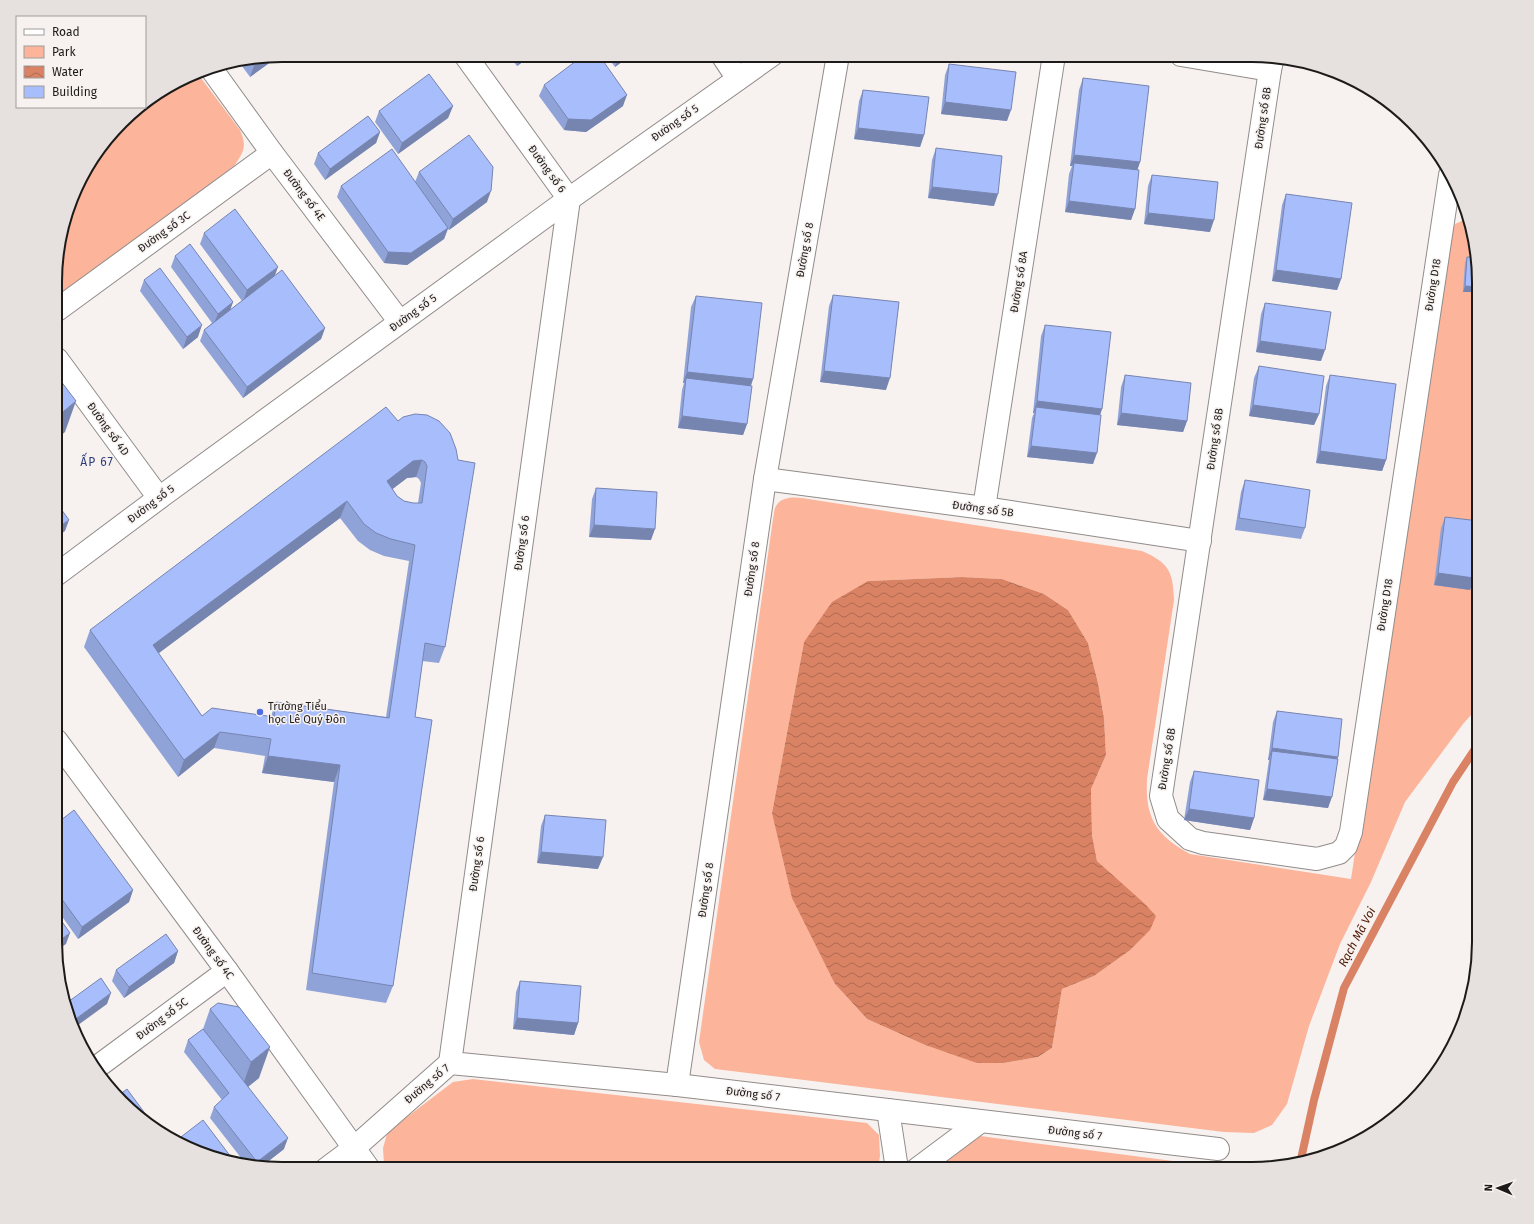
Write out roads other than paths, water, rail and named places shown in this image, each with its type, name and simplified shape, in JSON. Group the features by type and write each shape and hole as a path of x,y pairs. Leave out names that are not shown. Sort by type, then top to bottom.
{"street":[{"name":"Đường số 6","path":"450,1063 569,198 469,62"},
{"path":"727,62 738,79"},
{"name":"Đường số 5","path":"62,571 569,198 762,62"},
{"name":"Đường số 8","path":"677,1085 765,479 837,62"},
{"name":"Đường số 8A","path":"984,508 1053,62"},
{"path":"1261,62 1272,63"},
{"name":"Đường số 8B","path":"1168,819 1161,796 1272,63"},
{"name":"Đường số 4E","path":"214,73 272,153 400,322"},
{"name":"Đường số 3C","path":"62,306 272,153"},
{"name":"Đường D18","path":"1168,819 1190,839 1211,844 1317,859 1339,853 1346,846 1351,832 1455,203"},
{"name":"Đường số 4D","path":"62,366 159,498"},
{"name":"Đường số 5B","path":"765,479 984,508 1200,541"},
{"name":"Đường số 4C","path":"62,748 364,1162"},
{"name":"Đường số 5C","path":"100,1065 226,971"},
{"name":"Đường số 7","path":"335,1162 354,1148 450,1063 677,1085 1218,1149"},
{"path":"888,1110 896,1162"},
{"path":"926,1162 980,1122"}],"water":[{"path":"962,577 1002,579 1044,594 1068,610 1088,643 1098,683 1104,718 1106,755 1091,789 1092,835 1097,861 1145,904 1156,916 1150,930 1129,951 1094,976 1062,989 1052,1048 1038,1057 1004,1063 977,1063 925,1045 867,1019 835,984 792,898 772,813 804,642 832,602 868,581"}],"waterway":[{"name":"Rạch Mã Voi","path":"1302,1157 1314,1100 1344,988 1453,782 1472,754"}],"place":[{"name":"Trường Tiểu học Lê Quý Đôn","path":"260,712"}],"district":[{"name":"ẤP 67","path":"97,462"}]}
